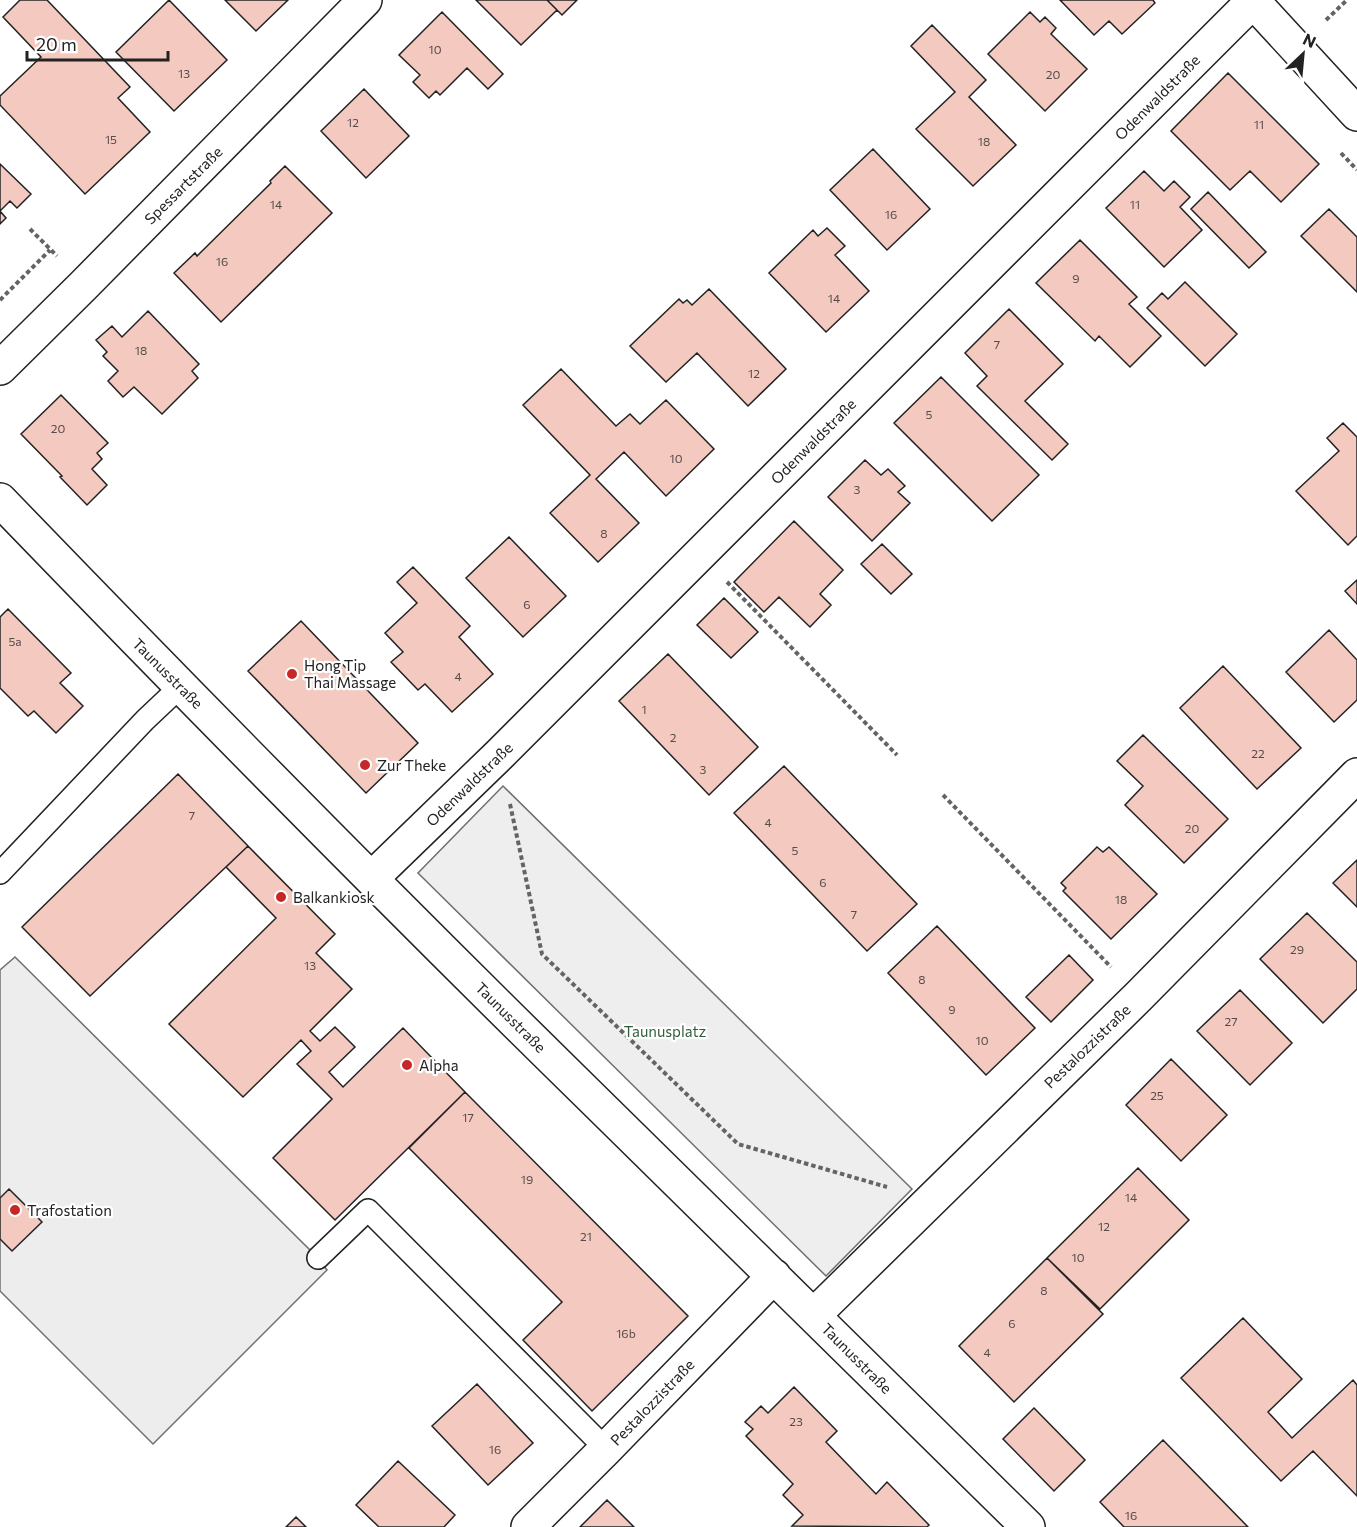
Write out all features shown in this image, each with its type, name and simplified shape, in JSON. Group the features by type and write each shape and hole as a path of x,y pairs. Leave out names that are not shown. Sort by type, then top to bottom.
{"street":[{"name":"Spessartstraße","path":"0,368 365,0"},
{"path":"1252,1 1357,114"},
{"name":"Odenwaldstraße","path":"372,878 499,755 1252,1"},
{"name":"Taunusstraße","path":"0,500 181,686 590,1096 1028,1527"},
{"name":"Pestalozzistraße","path":"814,1315 1139,996 1357,775"},
{"name":"Pestalozzistraße","path":"528,1527 774,1276"}],"lane":[{"path":"0,873 145,720 181,686"},
{"path":"318,1258 368,1210 606,1449"}],"path":[{"path":"1320,25 1347,0"},
{"path":"0,300 50,250"},
{"path":"699,554 897,754"},
{"path":"499,755 542,954 738,1144 930,1200"},
{"path":"943,795 1139,996"}],"green space":[{"name":"Taunusplatz","path":"503,786 912,1189 826,1276 418,873"}],"shaded area":[{"path":"15,957 318,1258 327,1270 153,1444 0,1291 0,970"}],"building":[{"path":"20,0 47,0 130,87 118,98 150,132 85,194 0,105 0,96 41,57 3,17"},
{"path":"169,0 227,60 174,111 116,52"},
{"path":"225,0 288,0 256,31"},
{"path":"476,0 547,0 557,10 521,45"},
{"path":"547,0 577,0 562,15"},
{"path":"1060,0 1153,0 1155,3 1122,34 1109,21 1094,35"},
{"path":"442,12 503,74 488,89 467,68 440,95 436,91 429,98 413,82 420,75 399,55"},
{"path":"1030,12 1040,22 1045,17 1056,28 1051,34 1087,69 1045,111 988,54"},
{"path":"932,25 986,80 969,97 1016,145 973,186 916,129 955,92 911,46"},
{"path":"1228,73 1319,164 1281,202 1250,171 1230,190 1171,131"},
{"path":"364,89 409,136 366,178 321,131"},
{"path":"873,149 930,209 887,250 830,190"},
{"path":"0,164 31,194 17,208 10,201 0,211"},
{"path":"285,166 332,213 221,322 174,273 195,253 197,256 271,183 270,181"},
{"path":"1144,171 1164,191 1174,181 1190,197 1180,207 1202,230 1164,267 1106,208"},
{"path":"1208,192 1266,252 1249,268 1191,209"},
{"path":"1329,209 1357,237 1357,292 1301,236"},
{"path":"0,211 6,218 0,224"},
{"path":"827,228 845,246 835,255 869,291 826,332 769,273 813,230 818,236"},
{"path":"1080,240 1137,297 1129,304 1161,336 1130,367 1099,336 1095,341 1036,283"},
{"path":"1185,282 1237,334 1205,366 1147,308 1162,293 1168,299"},
{"path":"709,289 786,369 748,406 697,353 666,382 630,346 679,299 683,303 687,300 692,305"},
{"path":"1009,309 1063,364 1025,401 1068,444 1052,460 977,386 987,376 965,353"},
{"path":"148,311 199,364 192,371 198,378 162,414 134,387 123,397 108,381 118,371 103,356 107,352 96,340 112,326 122,337"},
{"path":"561,369 616,426 630,414 640,424 666,400 714,449 666,496 624,452 596,479 639,523 598,562 550,513 590,475 523,405"},
{"path":"941,377 1039,475 992,521 894,423"},
{"path":"61,395 108,443 97,453 102,459 92,469 107,485 87,505 21,434"},
{"path":"1343,423 1357,437 1357,536 1348,545 1296,491 1339,451 1327,438"},
{"path":"865,460 881,475 888,469 905,486 898,492 910,503 872,541 828,497"},
{"path":"794,521 843,570 820,594 831,605 810,627 779,597 764,612 734,582"},
{"path":"509,537 566,596 523,637 466,578"},
{"path":"882,544 912,574 891,594 861,564"},
{"path":"413,567 470,626 459,637 493,674 452,712 425,684 418,690 391,662 403,652 385,633 417,603 397,582"},
{"path":"1357,580 1357,604 1345,591"},
{"path":"724,598 758,632 731,658 697,625"},
{"path":"8,609 71,673 60,683 83,706 56,733 34,711 28,716 0,688 0,617"},
{"path":"301,621 418,743 366,793 248,671"},
{"path":"1329,630 1357,660 1357,700 1334,722 1286,672"},
{"path":"668,654 758,747 709,795 619,701"},
{"path":"1223,666 1301,748 1257,789 1180,708"},
{"path":"1143,735 1228,819 1184,863 1125,805 1143,786 1117,761"},
{"path":"784,766 917,904 867,951 734,813"},
{"path":"178,774 248,846 90,996 22,927"},
{"path":"248,846 335,934 316,953 352,989 310,1031 320,1041 335,1027 355,1047 329,1072 343,1087 403,1028 465,1092 335,1220 273,1158 332,1099 297,1064 311,1051 301,1040 243,1097 169,1024 276,918 226,867"},
{"path":"1097,847 1103,852 1109,847 1157,894 1111,939 1063,891 1066,888 1061,883"},
{"path":"1357,860 1357,907 1333,883"},
{"path":"1307,913 1357,962 1357,989 1323,1023 1260,959"},
{"path":"937,926 1035,1028 986,1075 888,973"},
{"path":"1069,955 1093,980 1051,1022 1026,997"},
{"path":"1240,990 1292,1043 1250,1085 1197,1031"},
{"path":"1171,1059 1227,1115 1181,1161 1126,1105"},
{"path":"465,1092 688,1316 592,1411 523,1340 562,1302 409,1148"},
{"path":"1138,1168 1189,1220 1100,1309 1047,1258"},
{"name":"Trafostation","path":"9,1189 42,1222 12,1251 0,1239 0,1198"},
{"path":"1047,1258 1103,1314 1014,1402 959,1346"},
{"path":"1243,1318 1302,1379 1268,1412 1292,1438 1353,1380 1357,1385 1357,1496 1313,1451 1281,1481 1181,1378"},
{"path":"477,1384 533,1443 488,1485 432,1426"},
{"path":"794,1387 837,1431 826,1442 876,1494 887,1482 929,1525 927,1527 792,1526 803,1515 783,1495 793,1484 746,1436 753,1429 745,1422 761,1406 768,1413"},
{"path":"1034,1408 1085,1460 1054,1491 1003,1439"},
{"path":"1163,1440 1248,1527 1124,1527 1100,1502"},
{"path":"398,1461 455,1515 444,1527 379,1527 356,1505"},
{"path":"607,1500 634,1527 580,1527"},
{"path":"296,1517 306,1527 286,1527"}],"place":[{"name":"Hong Tip Thai Massage","path":"292,674"},
{"name":"Zur Theke","path":"365,765"},
{"name":"Balkankiosk","path":"281,897"},
{"name":"Alpha","path":"407,1065"},
{"name":"Trafostation","path":"15,1210"}]}
